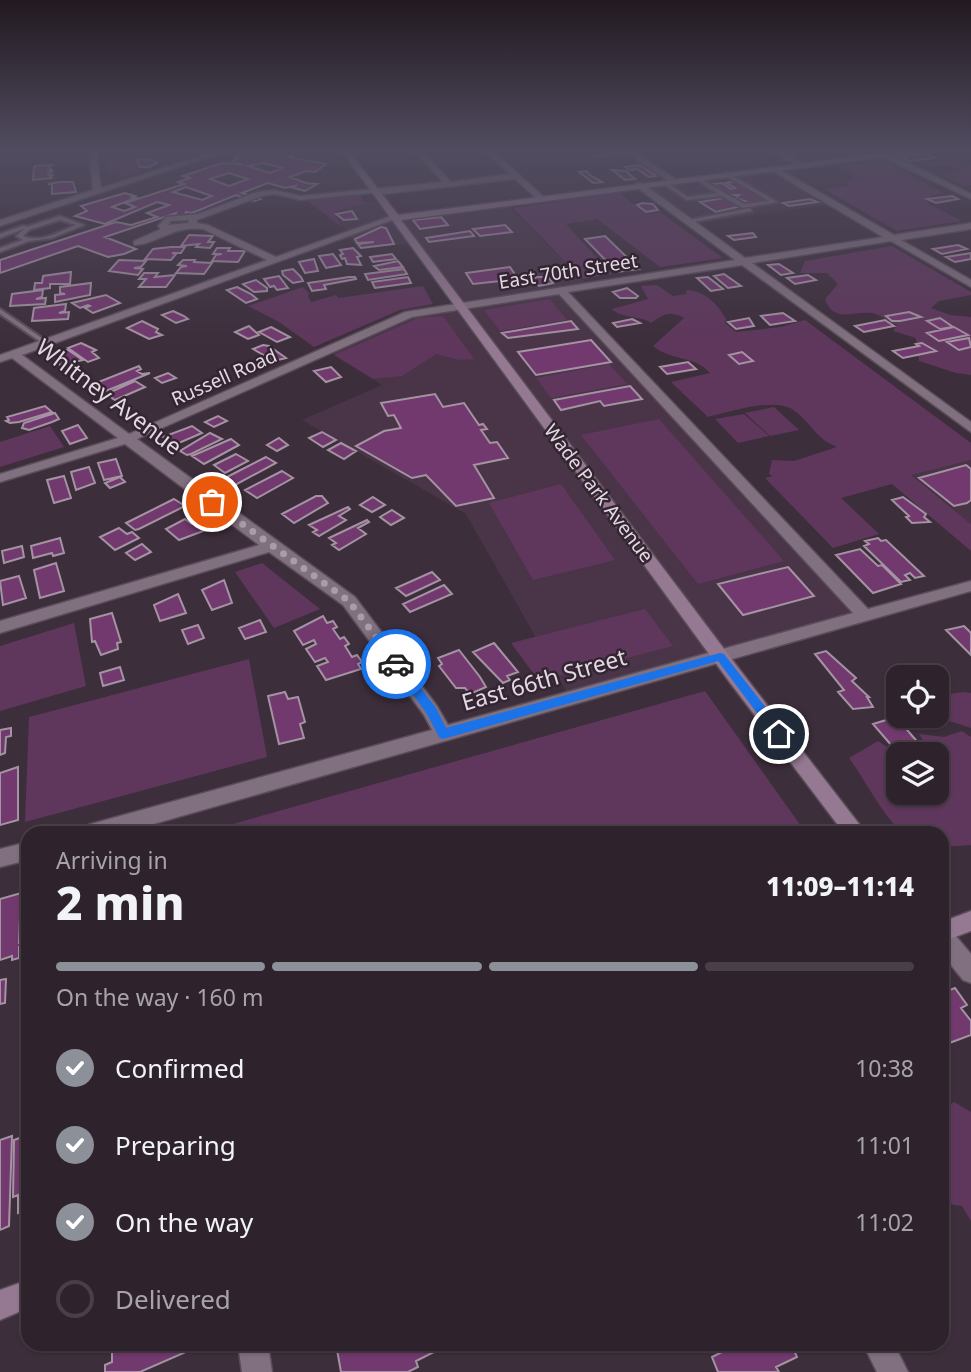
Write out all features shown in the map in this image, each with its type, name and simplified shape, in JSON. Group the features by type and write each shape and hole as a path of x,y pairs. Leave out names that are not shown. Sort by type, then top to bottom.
{"street":[{"path":"4,222 29,214"},
{"path":"192,222 211,214"},
{"name":"Wade Park Avenue","path":"391,214 720,657 851,826"},
{"path":"8,357 394,218 423,214"},
{"path":"678,214 971,428"},
{"path":"851,214 971,284"},
{"path":"137,243 169,229 162,226 169,219 205,227 276,261"},
{"name":"East 70th Street","path":"460,306 971,226"},
{"path":"560,289 866,616"},
{"name":"Russell Road","path":"0,478 127,439 409,314 460,306"},
{"name":"Whitney Avenue","path":"8,357 127,439 349,601 431,711 443,734"},
{"path":"0,627 271,546"},
{"name":"East 66th Street","path":"116,826 971,586"},
{"path":"0,859 21,853"},
{"path":"949,932 971,921"},
{"path":"949,944 971,972"},
{"path":"0,1305 21,1297"},
{"path":"254,1351 257,1372"},
{"path":"882,1351 892,1372"}],"lane":[{"path":"687,221 732,214"},
{"path":"0,236 65,218 81,223 55,234 0,250"},
{"path":"4,222 25,228"},
{"path":"25,228 19,236 28,240"},
{"path":"0,311 47,344"}],"shaded area":[{"path":"325,214 334,214 343,228"},
{"path":"335,214 391,214 394,218 423,214 516,214 588,285 561,289 865,616 570,698 466,514 302,420 382,385 327,350 409,314 459,306 413,243 358,250"},
{"path":"519,214 663,214 723,258 660,267 597,219 566,224 612,274 582,279"},
{"path":"678,214 762,214 692,224"},
{"path":"867,214 948,214 962,221 897,231"},
{"path":"892,246 971,292 971,295 939,301 931,308 950,315 971,317 971,375 919,361 916,338 893,331 897,325 876,314 834,312 825,299 838,284 827,273 800,273 805,261"},
{"path":"657,285 673,296 686,294 687,290 705,295 719,308 726,319 725,323 736,332 781,327 805,320 971,443 971,460 911,475 971,524 971,551 892,484 841,498 879,534 833,548 765,478 773,476 769,474 772,460 794,461 837,447 818,435 801,416 787,407 753,406 708,417 671,382 710,373 697,363 667,354 653,346 684,318 667,314 651,323 612,309 648,299 641,286"},
{"path":"423,286 433,304 400,310 314,347 279,322 248,306 303,287 309,293 311,302 336,295 338,298"},
{"path":"550,299 567,320 500,331 484,310"},
{"path":"443,316 474,359 460,360 436,354 402,376 373,379 334,355 418,318"},
{"path":"609,364 627,384 551,398 536,378"},
{"path":"774,407 799,430 770,436 745,413"},
{"path":"744,414 769,436 738,443 715,419"},
{"path":"659,419 784,561 698,584 581,435"},
{"path":"50,426 64,447 0,467 0,442"},
{"path":"971,460 971,524 910,474"},
{"path":"561,484 615,560 533,580 489,503"},
{"path":"262,563 320,609 274,628 235,572"},
{"path":"645,609 673,646 539,681 511,643"},
{"path":"74,623 86,686 0,711 0,646"},
{"path":"249,659 267,757 25,822 29,717"},
{"path":"705,691 801,826 226,826"},
{"path":"971,693 971,728 949,721 949,694"},
{"path":"962,731 971,737 971,845 949,847 949,826 896,826 849,758 878,741 886,747 886,805 949,805 949,742 924,742 919,734 944,737"},
{"path":"954,1102 971,1112 971,1221 962,1206 949,1204 949,1105"}],"building":[{"path":"80,214 129,214 105,224 75,216"},
{"path":"150,214 173,214 105,237 136,249 124,254 108,257 78,246 0,273 0,260 116,222 131,225 157,217"},
{"path":"336,214 354,214 357,219 344,220"},
{"path":"441,217 448,225 420,229 413,220"},
{"path":"505,225 512,232 480,236 473,229"},
{"path":"381,227 386,228 394,244 361,248 358,244 374,242 357,243 355,239"},
{"path":"470,231 474,236 429,242 426,238"},
{"path":"753,233 756,237 734,240 728,236"},
{"path":"189,235 213,236 208,242 214,242 210,248 196,247 199,244 181,246"},
{"path":"605,236 639,269 617,272 585,239"},
{"path":"958,245 967,249 942,254 933,249"},
{"path":"185,247 181,253 172,253 176,254 171,260 145,259 153,249"},
{"path":"217,248 245,251 238,262 212,261 216,255 222,254 213,254"},
{"path":"353,248 361,256 357,257 361,265 347,264 345,258 342,259 340,255 343,254 340,250"},
{"path":"971,253 971,259 955,262 946,257"},
{"path":"333,254 341,265 326,268 319,256"},
{"path":"392,254 396,259 373,262 370,257"},
{"path":"314,259 318,271 305,273 299,262"},
{"path":"119,260 146,261 141,267 134,268 143,269 138,275 109,271"},
{"path":"183,260 212,263 204,274 176,273 181,267 187,266 178,265"},
{"path":"398,261 403,267 379,270 374,266"},
{"path":"779,264 793,273 781,275 768,265"},
{"path":"510,267 518,279 473,284 466,273"},
{"path":"293,269 303,281 293,283 283,275 282,271"},
{"path":"404,269 407,274 368,280 365,274"},
{"path":"71,272 70,284 50,284 50,288 34,290 35,283 42,283 43,276"},
{"path":"144,273 158,273 155,277 175,275 166,287 139,287 146,279 139,279"},
{"path":"724,274 741,286 728,288 714,276"},
{"path":"808,275 816,280 795,284 787,278"},
{"path":"279,276 288,288 277,290 274,286 270,287 264,279"},
{"path":"349,277 356,279 324,285 326,289 312,291 308,283"},
{"path":"408,277 411,283 375,288 372,282"},
{"path":"548,277 553,283 539,286 533,279"},
{"path":"708,277 723,289 711,291 697,278"},
{"path":"256,280 267,288 267,291 254,292 243,284"},
{"path":"91,283 90,295 55,302 55,295 65,294 60,293 60,287"},
{"path":"237,287 257,299 246,303 227,290"},
{"path":"627,288 638,296 620,298 613,292"},
{"path":"43,290 42,297 36,299 46,298 45,304 10,306 12,294"},
{"path":"106,295 120,303 93,313 85,308 90,306 88,305 80,308 72,303"},
{"path":"66,304 65,311 59,313 69,312 68,319 32,321 34,308"},
{"path":"173,311 188,319 176,323 162,315"},
{"path":"909,312 921,317 892,321 886,316"},
{"path":"783,313 795,321 770,325 761,316"},
{"path":"749,318 754,326 736,329 728,322"},
{"path":"940,318 953,327 940,329 927,321"},
{"path":"632,319 640,323 617,327 613,323"},
{"path":"885,320 894,326 864,332 855,326"},
{"path":"142,321 158,329 156,332 162,335 149,339 127,328"},
{"path":"571,321 578,329 508,338 502,333"},
{"path":"249,326 259,335 248,339 235,332"},
{"path":"271,327 290,337 277,342 259,332"},
{"path":"954,327 968,335 939,341 927,333"},
{"path":"969,338 971,347 959,350 947,342"},
{"path":"591,340 611,362 536,375 518,352"},
{"path":"81,343 96,350 92,352 99,358 88,362 68,348"},
{"path":"922,343 936,351 903,358 893,351 919,346 916,344"},
{"path":"263,345 286,358 274,361 253,349"},
{"path":"68,350 83,360 60,365 51,355"},
{"path":"742,352 753,361 739,364 729,355"},
{"path":"688,362 696,369 667,374 660,367"},
{"path":"139,366 141,369 137,371 142,374 150,373 106,391 96,383"},
{"path":"331,367 341,377 326,382 314,371"},
{"path":"168,373 176,378 162,383 155,378"},
{"path":"135,381 145,387 115,400 106,394"},
{"path":"630,386 642,399 604,406 600,401 561,410 554,400"},
{"path":"435,394 443,407 464,403 479,425 483,424 487,429 481,430 490,443 497,442 508,458 474,465 494,498 456,506 426,475 412,478 356,446 384,431 401,428 394,415 388,416 381,403"},
{"path":"45,406 52,412 19,422 6,421 9,420 7,417"},
{"path":"55,413 59,419 29,430 22,428 24,423"},
{"path":"218,416 227,421 214,427 205,422"},
{"path":"78,425 87,438 70,444 62,431"},
{"path":"192,426 202,433 179,443 163,437"},
{"path":"322,432 336,440 323,447 309,438"},
{"path":"210,433 222,439 191,454 180,451"},
{"path":"279,438 288,445 277,451 267,445"},
{"path":"231,439 239,445 204,464 192,456"},
{"path":"341,443 356,451 344,459 328,450"},
{"path":"236,454 248,461 225,473 214,465"},
{"path":"266,457 276,463 235,485 225,478"},
{"path":"116,459 122,476 104,480 98,463"},
{"path":"966,465 971,469 971,500 967,503 954,506 919,478"},
{"path":"89,467 95,483 76,490 71,472"},
{"path":"282,471 293,478 257,498 245,490"},
{"path":"64,476 71,498 54,503 47,480"},
{"path":"120,477 125,482 110,488 105,483"},
{"path":"316,496 322,496 328,503 294,523 282,514"},
{"path":"373,497 385,505 372,512 360,505"},
{"path":"903,497 926,514 924,517 930,522 912,523 906,517 909,516 892,500"},
{"path":"174,499 185,506 139,529 135,530 126,523"},
{"path":"348,507 350,509 339,516 346,520 319,536 313,532 317,530 309,525"},
{"path":"392,510 404,518 391,525 380,517"},
{"path":"185,519 206,530 179,540 166,529"},
{"path":"367,520 369,522 358,528 366,534 339,550 332,545 336,543 329,538"},
{"path":"119,528 127,534 132,532 139,538 115,550 100,537"},
{"path":"60,538 64,553 33,558 31,546"},
{"path":"878,538 881,541 886,540 924,576 915,578 910,573 905,575 910,580 901,582 864,546 869,544 865,541"},
{"path":"142,544 151,552 135,560 126,553"},
{"path":"22,546 24,557 4,563 2,551"},
{"path":"860,549 878,566 882,565 901,584 873,593 836,555"},
{"path":"56,563 64,591 40,598 34,570"},
{"path":"788,567 814,596 743,615 718,584"},
{"path":"432,572 440,580 406,596 396,588"},
{"path":"19,576 26,598 3,605 0,581"},
{"path":"224,580 232,603 212,610 202,590"},
{"path":"444,585 452,594 410,612 403,604"},
{"path":"178,594 186,613 160,621 154,605"},
{"path":"112,613 121,642 117,643 118,649 101,655 95,641 92,642 90,619"},
{"path":"323,616 327,623 333,621 337,627 333,629 340,639 344,637 349,644 345,646 352,657 357,655 362,662 358,664 361,669 326,680 317,666 328,662 325,658 315,662 306,649 316,644 314,640 303,645 294,631"},
{"path":"260,620 266,632 245,639 239,628"},
{"path":"198,625 204,638 188,644 182,630"},
{"path":"964,626 971,633 971,655 946,630"},
{"path":"494,643 518,672 507,676 510,680 503,683 473,652"},
{"path":"459,650 486,687 470,694 465,688 456,688 439,666 442,664 438,658"},
{"path":"826,651 856,678 852,681 869,697 873,707 853,709 838,692 844,690 815,654"},
{"path":"120,667 124,680 103,686 100,673"},
{"path":"285,692 288,699 298,697 305,722 300,724 304,738 279,744 268,696"},
{"path":"886,720 886,728 905,728 918,742 889,742 873,724"},
{"path":"11,728 11,736 6,737 5,753 0,755 0,730"},
{"path":"18,767 18,820 0,825 0,773"},
{"path":"21,893 21,946 19,958 12,960 12,956 0,960 0,899"},
{"path":"6,979 5,1003 0,1004 0,980"},
{"path":"955,988 967,1005 961,1008 971,1021 971,1035 949,1043 949,990"},
{"path":"12,1136 9,1226 0,1230 0,1140"},
{"path":"21,1138 21,1212 18,1213 18,1195 13,1197 14,1140"},
{"path":"112,1351 186,1351 140,1372 105,1372 105,1365 112,1362"},
{"path":"337,1351 436,1351 416,1361 418,1367 408,1372 341,1372"},
{"path":"724,1351 794,1351 797,1357 776,1367 779,1372 718,1372 712,1357"}],"way so far":[{"path":"212,502 349,601 396,664"}],"route":[{"path":"396,664 431,711 443,734 720,657 779,734"}]}
